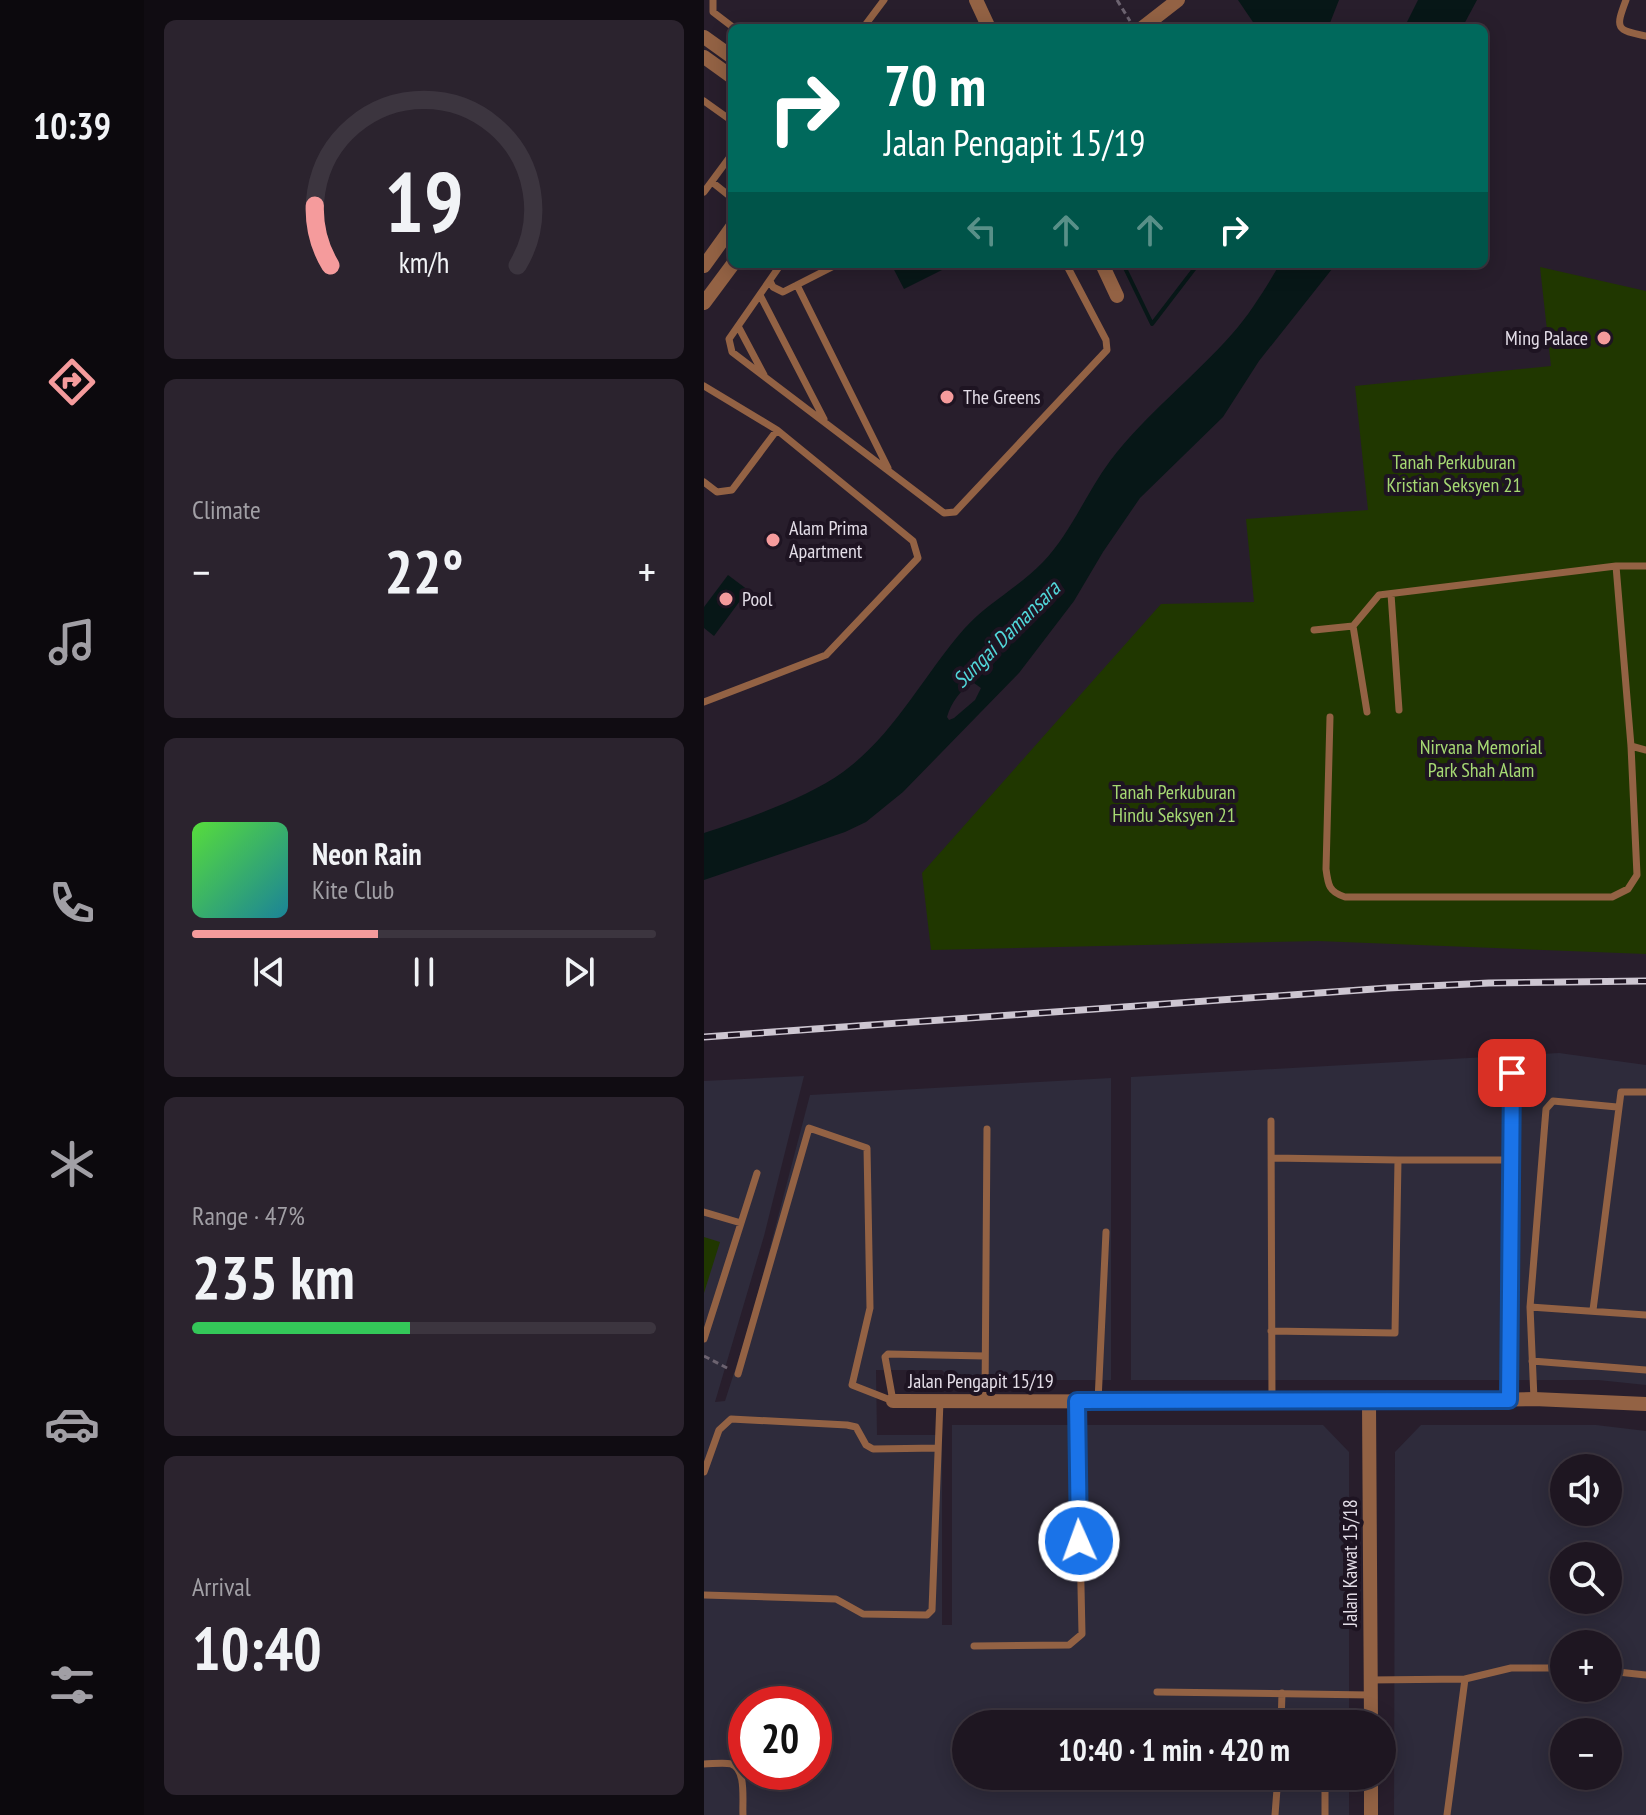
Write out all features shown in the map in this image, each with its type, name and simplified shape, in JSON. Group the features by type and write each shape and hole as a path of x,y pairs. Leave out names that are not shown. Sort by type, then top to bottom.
{"street":[{"path":"976,0 987,24"},
{"path":"1147,24 1178,0"},
{"path":"704,37 728,54"},
{"path":"704,57 728,74"},
{"path":"704,266 728,233"},
{"path":"704,303 730,268"},
{"path":"1104,268 1117,296"},
{"name":"Jalan Pengapit 15/19","path":"893,1401 1369,1402 1534,1399 1646,1404"},
{"name":"Jalan Kawat 15/18","path":"1369,1402 1371,1710"},
{"path":"1371,1790 1371,1815"}],"lane":[{"path":"713,0 713,12 729,24"},
{"path":"866,24 884,0"},
{"path":"1626,0 1618,21 1619,27 1646,36"},
{"path":"704,101 728,118"},
{"path":"704,192 728,160"},
{"path":"712,182 728,195"},
{"path":"778,268 729,339 732,352 944,513 955,512 1107,350 1106,340 1068,268"},
{"path":"770,281 773,287 783,292 830,268"},
{"path":"797,285 889,470"},
{"path":"760,295 825,421"},
{"path":"738,326 765,377"},
{"path":"704,386 777,430 913,541 918,558 826,655 704,702"},
{"path":"704,482 717,492 732,490 777,430"},
{"path":"1367,712 1353,626 1375,597 1616,566 1646,566"},
{"path":"1330,717 1326,869 1328,886 1334,894 1345,897 1612,897 1628,889 1637,875 1631,746 1616,566"},
{"path":"1391,594 1399,710"},
{"path":"1314,630 1353,626"},
{"path":"1631,746 1646,750"},
{"path":"1509,1400 1512,1073"},
{"path":"1593,1310 1617,1107 1621,1092 1646,1092"},
{"path":"1534,1399 1530,1307 1546,1109 1553,1101 1617,1107"},
{"path":"1271,1121 1272,1402"},
{"path":"738,1374 809,1128 867,1148 870,1308 852,1385 893,1401"},
{"path":"985,1401 987,1129"},
{"path":"1272,1158 1512,1160"},
{"path":"1271,1331 1395,1333 1398,1160"},
{"path":"704,1339 757,1173"},
{"path":"704,1212 741,1223"},
{"path":"1098,1401 1106,1232"},
{"path":"1530,1307 1646,1315"},
{"path":"893,1401 885,1357 888,1354 985,1356"},
{"path":"1532,1361 1646,1370"},
{"path":"704,1595 836,1599 863,1614 927,1615 932,1610 940,1401"},
{"path":"974,1646 1069,1645 1082,1634 1077,1401"},
{"path":"704,1472 719,1430 731,1419 847,1425 856,1427 866,1445 873,1449 938,1448"},
{"path":"1157,1692 1282,1693 1465,1679 1511,1668 1550,1668"},
{"path":"1622,1672 1646,1675"},
{"path":"1447,1815 1465,1679"},
{"path":"1281,1710 1282,1693"},
{"path":"704,1764 731,1764 738,1768 743,1815"},
{"path":"1275,1815 1277,1790"},
{"path":"1325,1790 1325,1815"}],"path":[{"path":"1117,0 1132,24"},
{"path":"704,1356 738,1374"}],"shaded area":[{"path":"1559,1053 1646,1065 1646,1385 1598,1380 1131,1380 1131,1077"},
{"path":"804,1076 764,1236 715,1402 725,1401 751,1320 810,1095 1111,1078 1111,1380 952,1380 942,1370 876,1370 877,1435 942,1435 942,1625 952,1625 952,1425 1323,1425 1349,1452 1349,1710 952,1710 952,1790 1349,1790 1349,1815 704,1815 704,1081"},
{"path":"1421,1425 1596,1425 1646,1431 1646,1815 1394,1815 1395,1452"}],"green space":[{"path":"1540,267 1646,291 1646,954 1318,941 931,950 922,873 1161,604 1254,602 1246,519 1368,510 1355,386 1551,366"},
{"path":"704,1237 720,1242 704,1293"}],"water":[{"path":"1238,0 1339,0 1330,24 1254,24"},
{"path":"1418,0 1477,0 1464,24 1406,24"},
{"path":"893,268 946,268 904,289"},
{"name":"Sungai Damansara","path":"1277,268 1333,268 1259,361 1223,417 1140,498 1074,601 1019,673 903,792 866,822 845,832 704,880 704,833 812,791 843,772 878,741 964,629 1034,571 1053,551 1110,461 1232,334","holes":["974,683 981,688 975,700 954,718 949,720 947,717 954,701"]},
{"name":"Pool","path":"728,575 748,590 714,636 704,628 704,607"}],"waterway":[{"path":"1125,268 1152,324 1195,268"}],"railway":[{"path":"704,1037 1388,988 1646,981"}],"place":[{"name":"Ming Palace","path":"1604,338"},
{"name":"The Greens","path":"947,397"},
{"name":"Alam Prima Apartment","path":"773,540"},
{"name":"Pool","path":"726,599"}],"route":[{"path":"1079,1541 1077,1401 1509,1400 1512,1073"}],"park label":[{"name":"Tanah Perkuburan Kristian Seksyen 21","path":"1454,474"},
{"name":"Nirvana Memorial Park Shah Alam","path":"1481,758"},
{"name":"Tanah Perkuburan Hindu Seksyen 21","path":"1174,804"}]}
